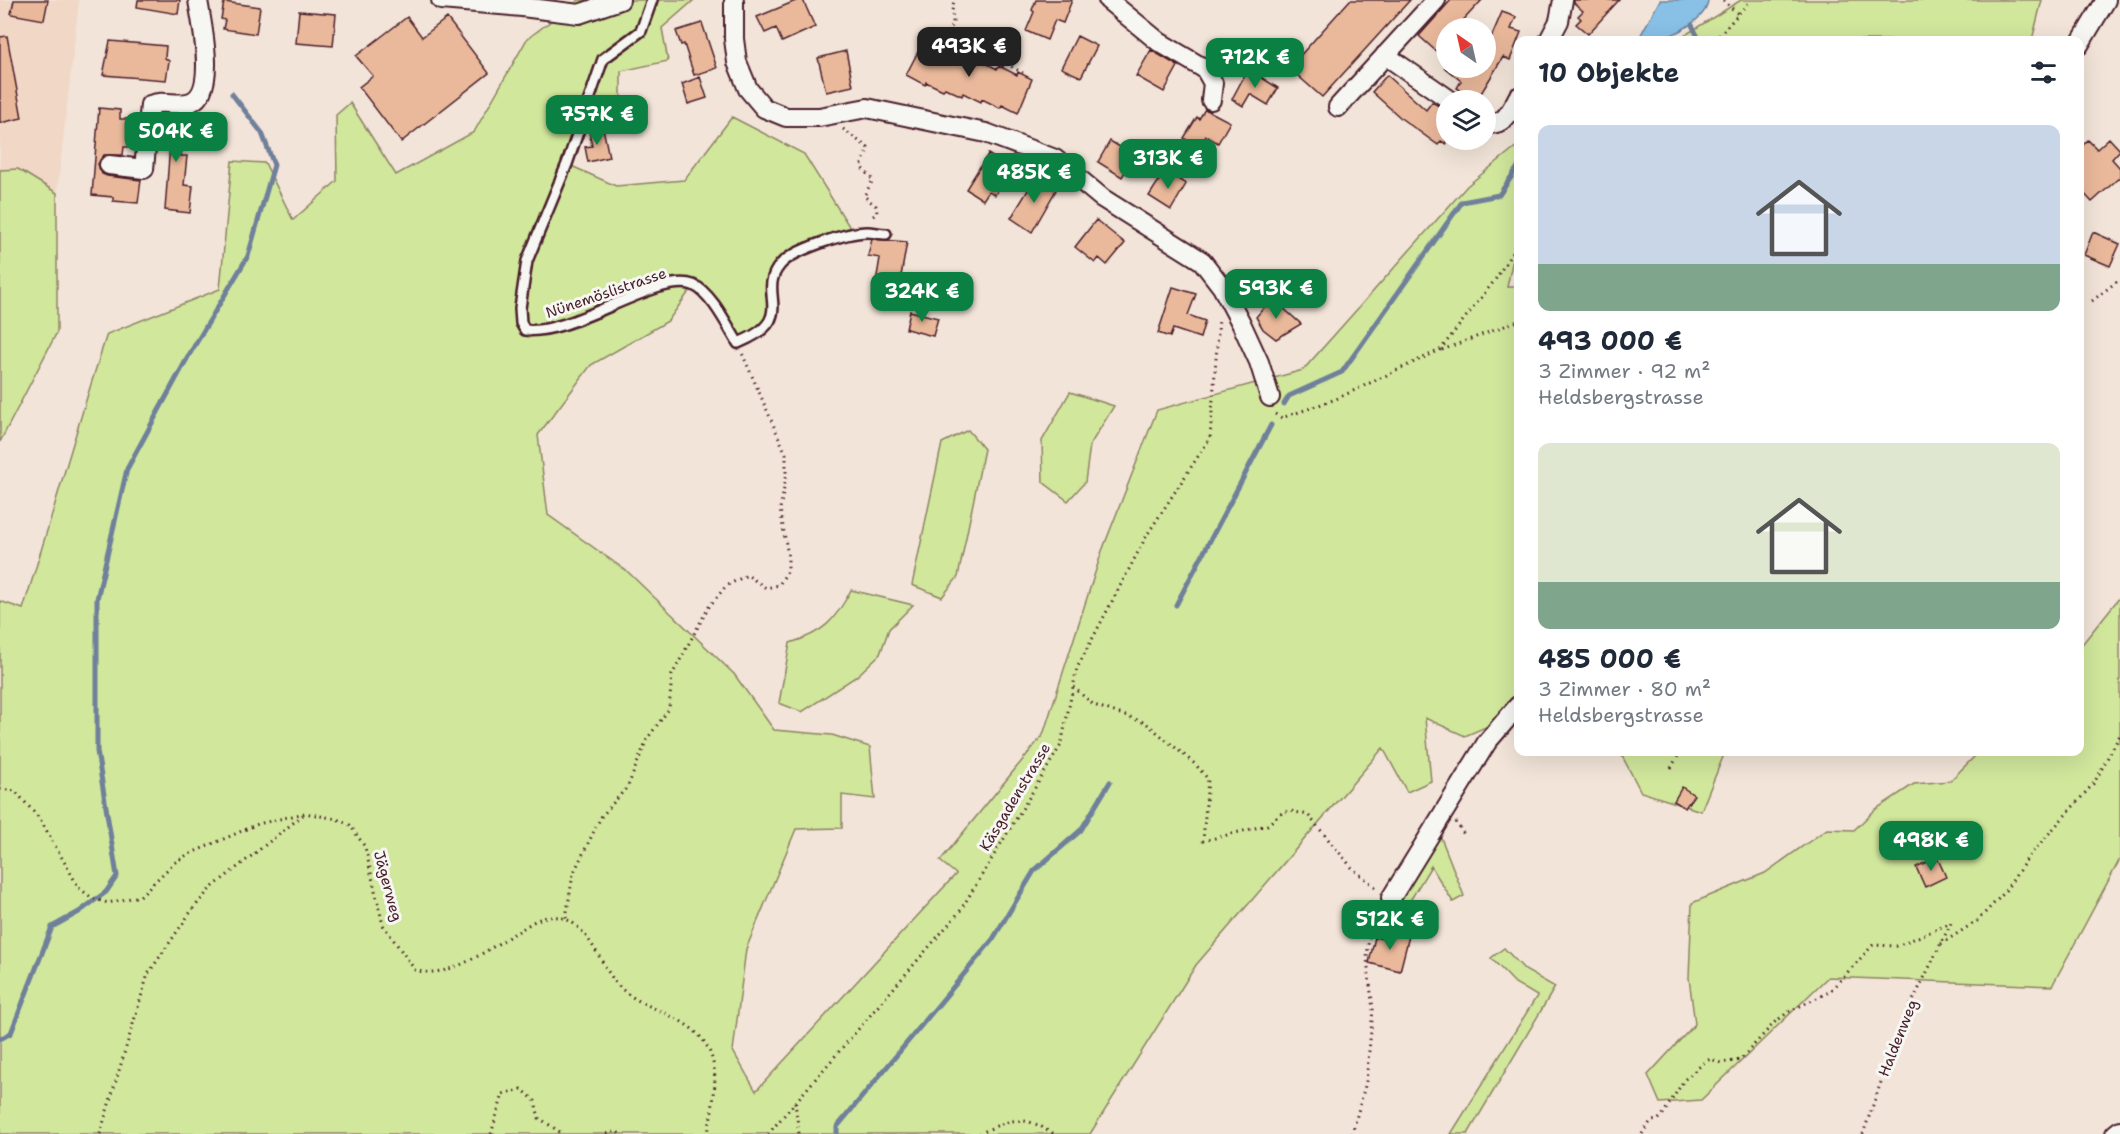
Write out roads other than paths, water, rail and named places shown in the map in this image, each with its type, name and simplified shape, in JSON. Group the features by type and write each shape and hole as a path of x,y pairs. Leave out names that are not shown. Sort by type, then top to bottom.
{"street":[{"path":"109,165 144,169 150,105 157,102 184,104 194,101 202,92 206,61 198,0"},
{"path":"441,0 522,4 579,14 620,0"},
{"path":"734,0 734,39 737,63 748,88 764,108 786,117 819,117 867,108 986,133 1055,159 1102,198 1202,261 1222,287 1250,344 1270,398"},
{"path":"1108,0 1159,42 1205,69 1213,83 1211,100"},
{"path":"1338,107 1436,0"},
{"path":"1552,36 1563,0"},
{"path":"2084,37 2106,0"},
{"path":"1385,55 1436,90"},
{"path":"1496,123 1506,118 1514,104"},
{"path":"1390,898 1487,742 1514,711"},
{"path":"2115,1134 2120,1130"}],"lane":[{"name":"Nünemöslistrasse","path":"652,0 640,31 603,59 567,164 527,261 520,308 521,323 525,330 537,332 578,320 671,283 693,285 706,295 738,343 764,330 772,318 773,280 780,264 795,254 823,242 866,232 886,234"}],"water":[{"path":"1660,0 1708,0 1702,14 1680,31 1669,36 1640,36"}],"waterway":[{"path":"1692,25 1698,36"},
{"path":"0,1039 11,1033 52,927 79,912 106,892 117,876 97,751 97,599 127,469 189,355 248,256 274,165 262,133 232,94"},
{"path":"1284,404 1289,396 1342,372 1462,202 1499,195 1514,173"},
{"path":"1176,605 1271,425"},
{"path":"837,1134 837,1127 993,939 1034,871 1081,830 1110,782"}]}
